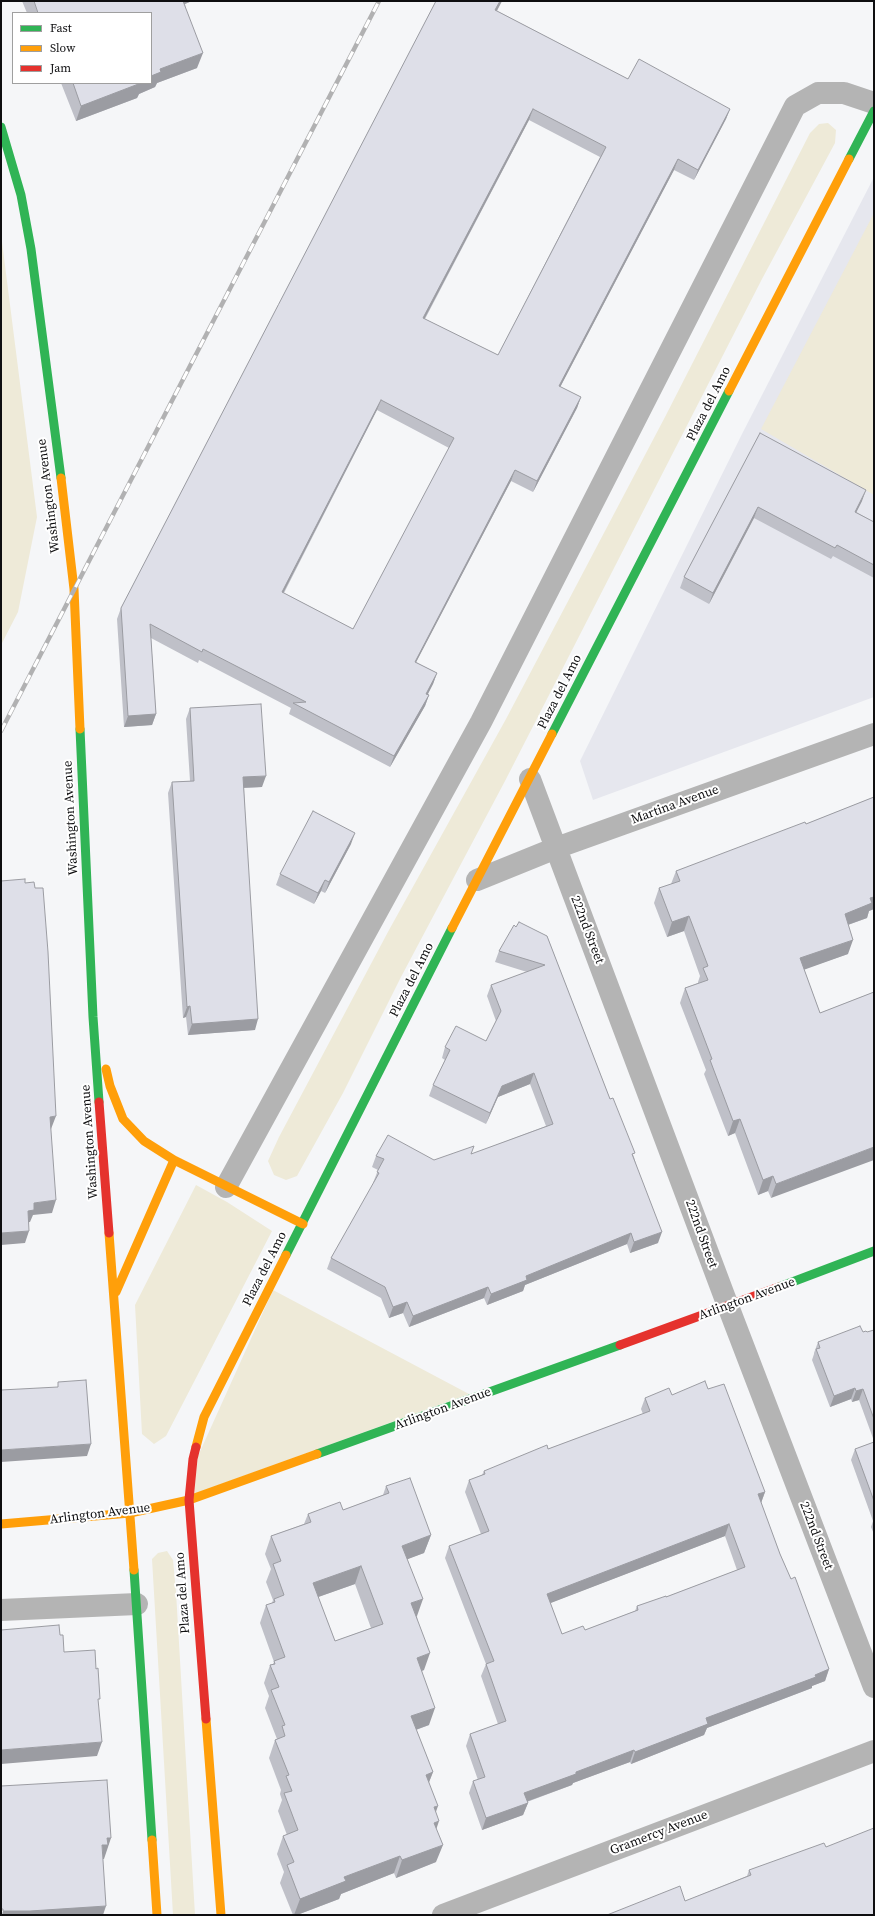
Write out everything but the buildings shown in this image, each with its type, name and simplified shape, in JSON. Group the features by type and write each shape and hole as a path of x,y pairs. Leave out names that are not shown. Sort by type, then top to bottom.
{"street":[{"path":"226,1187 481,722 795,106 818,93 844,93 874,103"},
{"name":"Plaza del Amo","path":"221,1915 189,1500 193,1459 204,1417 477,880 874,111"},
{"name":"Washington Avenue","path":"1,127 21,195 31,249 42,324 74,590 93,1018 130,1513"},
{"name":"Martina Avenue","path":"477,880 556,848 874,734"},
{"name":"222nd Street","path":"530,779 728,1306 874,1687"},
{"path":"93,1018 110,1086 123,1120 144,1141 174,1160 302,1224"},
{"path":"114,1296 174,1160"},
{"name":"Arlington Avenue","path":"1,1524 130,1513 189,1500 728,1306 874,1251"},
{"path":"130,1513 157,1915"},
{"path":"1,1610 137,1604"},
{"name":"Gramercy Avenue","path":"443,1915 874,1751"}],"shaded area":[{"path":"828,123 836,130 835,143 762,279 505,781 401,977 343,1093 297,1176 286,1180 274,1175 268,1161 279,1137 389,930 506,719 665,417 810,133 819,124"},
{"path":"874,177 874,697 593,800 580,761 742,434"},
{"path":"874,213 874,495 761,429"},
{"path":"1,234 37,517 18,612 1,645"},
{"path":"196,1185 227,1202 272,1231 166,1436 154,1444 142,1434 135,1305"},
{"path":"273,1290 469,1394 194,1494 198,1456"},
{"path":"167,1551 173,1560 176,1592 195,1915 173,1915 152,1559 158,1553"}],"railway":[{"path":"1,731 379,1"}],"traffic: fast":[{"path":"849,159 874,111"},
{"path":"1,127 21,195 31,249 61,478"},
{"path":"552,734 729,391"},
{"path":"80,729 93,1017 99,1102"},
{"path":"286,1255 452,928"},
{"path":"779,1287 874,1251"},
{"path":"317,1454 620,1345"},
{"path":"134,1570 152,1840"}],"traffic: slow":[{"path":"729,391 849,159"},
{"path":"61,478 74,589 80,729"},
{"path":"452,928 552,734"},
{"path":"106,1069 110,1086 123,1119 144,1141 174,1160 303,1224"},
{"path":"116,1292 174,1160"},
{"path":"109,1233 134,1570"},
{"path":"196,1447 204,1417 286,1255"},
{"path":"1,1524 130,1513 189,1500 317,1454"},
{"path":"206,1719 221,1915"},
{"path":"152,1840 157,1915"}],"traffic: jam":[{"path":"99,1102 109,1233"},
{"path":"620,1345 779,1287"},
{"path":"196,1447 193,1459 189,1500 206,1719"}]}
